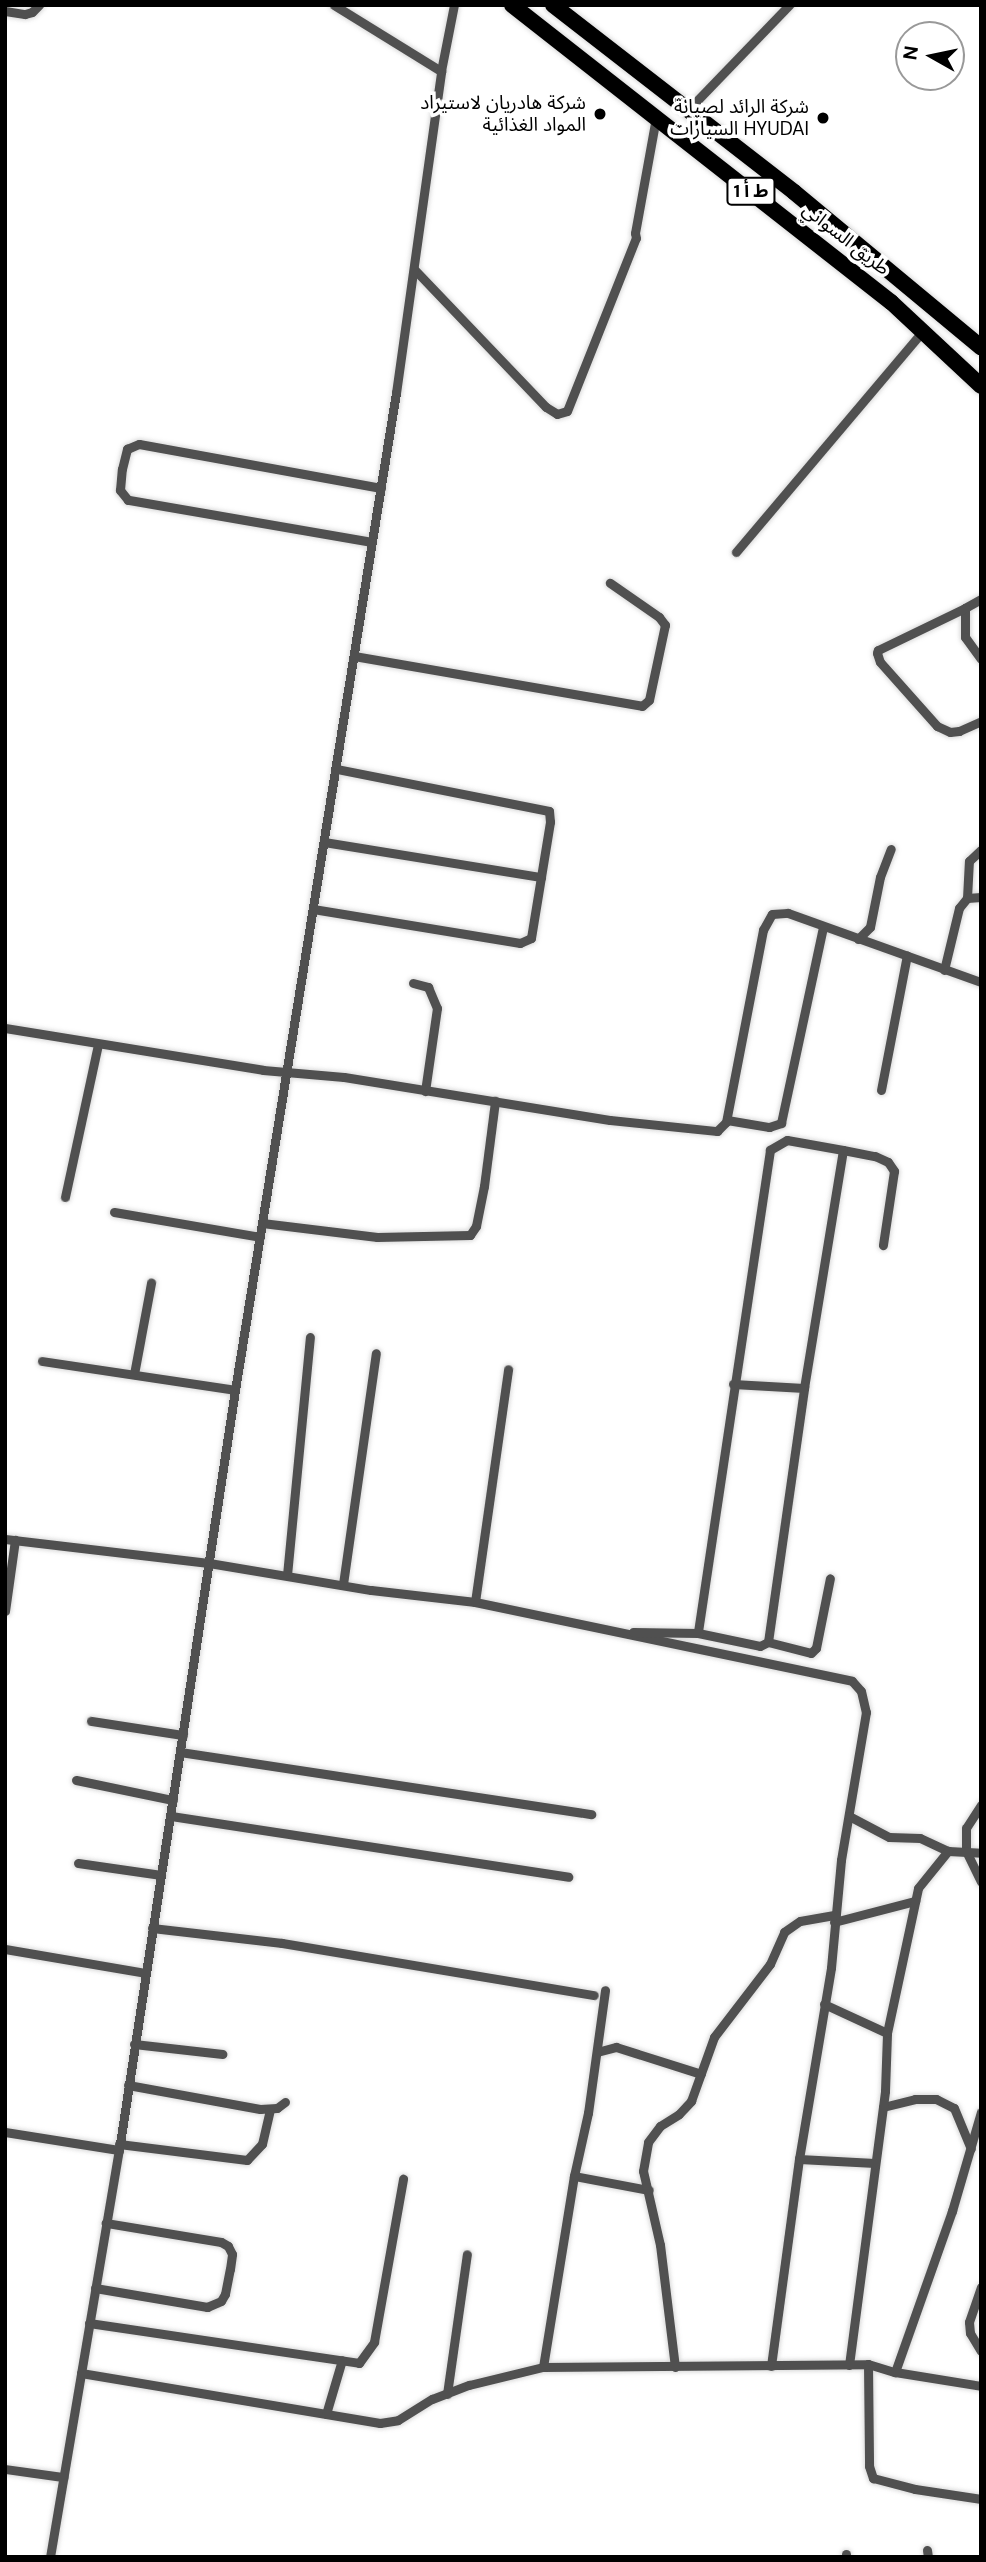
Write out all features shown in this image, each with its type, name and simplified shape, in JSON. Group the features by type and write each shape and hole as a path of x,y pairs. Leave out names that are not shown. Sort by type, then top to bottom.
{"highway":[{"name":"طريق السواني","path":"553,5 899,276 981,347"},
{"name":"طريق السواني","path":"520,7 557,42 844,264 923,331 981,386"},
{"path":"557,42 560,30 569,25 579,26"}],"street":[{"path":"5,11 24,14 32,12 39,5"},
{"path":"334,5 441,71"},
{"path":"50,2557 119,2147 286,1071 381,488 441,71 454,5"},
{"path":"688,110 789,5"},
{"path":"414,269 546,407 557,414 567,411 636,238 656,118"},
{"path":"736,552 923,331"},
{"path":"372,542 128,499 120,490 122,469 127,449 139,443 381,488"},
{"path":"354,656 642,706 649,700 652,691 665,625 659,617 610,583"},
{"path":"981,598 878,650 877,653 880,662 937,726 950,732 959,731 981,721"},
{"path":"965,607 965,637 981,659"},
{"path":"313,909 525,944 531,938 550,814 545,807 336,769"},
{"path":"324,842 541,877"},
{"path":"858,939 870,927 880,877 891,849"},
{"path":"944,970 959,908 967,898 969,861 981,850"},
{"path":"967,898 981,897"},
{"path":"5,1028 98,1045 344,1077 610,1121 717,1131 727,1119 766,920 772,914 788,913 981,982"},
{"path":"727,1119 769,1128 781,1123 822,927"},
{"path":"881,1090 907,955"},
{"path":"413,983 428,987 437,1008 425,1091"},
{"path":"65,1197 98,1045"},
{"path":"262,1223 377,1237 470,1235 476,1226 484,1186 495,1101"},
{"path":"698,1633 770,1150 787,1140 875,1156 888,1162 894,1171 883,1245"},
{"path":"768,1642 804,1388 843,1150"},
{"path":"114,1212 260,1237"},
{"path":"134,1374 151,1283"},
{"path":"287,1575 310,1337"},
{"path":"342,1584 376,1353"},
{"path":"42,1361 236,1390"},
{"path":"475,1602 508,1369"},
{"path":"733,1384 804,1388"},
{"path":"5,1611 10,1539 209,1563 475,1602 852,1681 861,1691 866,1712 771,2366"},
{"path":"621,1633 655,1630 698,1633 760,1646 768,1642 811,1653 816,1648 830,1578"},
{"path":"91,1721 183,1735"},
{"path":"180,1752 591,1814"},
{"path":"76,1780 173,1800"},
{"path":"981,1805 966,1828 966,1851 981,1882"},
{"path":"171,1816 568,1877"},
{"path":"849,1816 889,1837 920,1838 948,1851 981,1853"},
{"path":"849,2365 883,2107 887,2033 918,1888 948,1851"},
{"path":"78,1863 161,1875"},
{"path":"675,2367 660,2245 643,2171 648,2142 660,2126 679,2114 691,2101 714,2037 775,1956 783,1932 800,1921 835,1919 915,1901"},
{"path":"152,1928 282,1943 594,1995"},
{"path":"5,1949 145,1973"},
{"path":"544,2367 574,2176 588,2113 605,1990"},
{"path":"824,2004 887,2033"},
{"path":"134,2044 222,2054"},
{"path":"597,2052 616,2047 701,2074"},
{"path":"128,2085 270,2110 285,2102"},
{"path":"883,2107 915,2099 936,2099 954,2108 971,2149"},
{"path":"5,2132 247,2160 262,2144 270,2110"},
{"path":"895,2372 971,2149 981,2112"},
{"path":"799,2159 875,2163"},
{"path":"574,2176 649,2190"},
{"path":"89,2323 359,2362 374,2343 403,2179"},
{"path":"95,2288 207,2307 221,2301 230,2269 232,2254 228,2246 221,2242 106,2223"},
{"path":"447,2394 467,2254"},
{"path":"981,2287 969,2322 970,2333 981,2351"},
{"path":"326,2414 342,2360"},
{"path":"868,2364 869,2466 873,2478 915,2489 981,2499"},
{"path":"81,2373 380,2423 398,2420 447,2394 544,2367 868,2364 895,2372 981,2386"},
{"path":"5,2469 63,2477"}],"place":[{"name":"شركة هادريان لاستيراد المواد الغذائية","path":"600,114"},
{"name":"شركة الرائد لصيانة السيارات HYUDAI","path":"823,118"}]}
